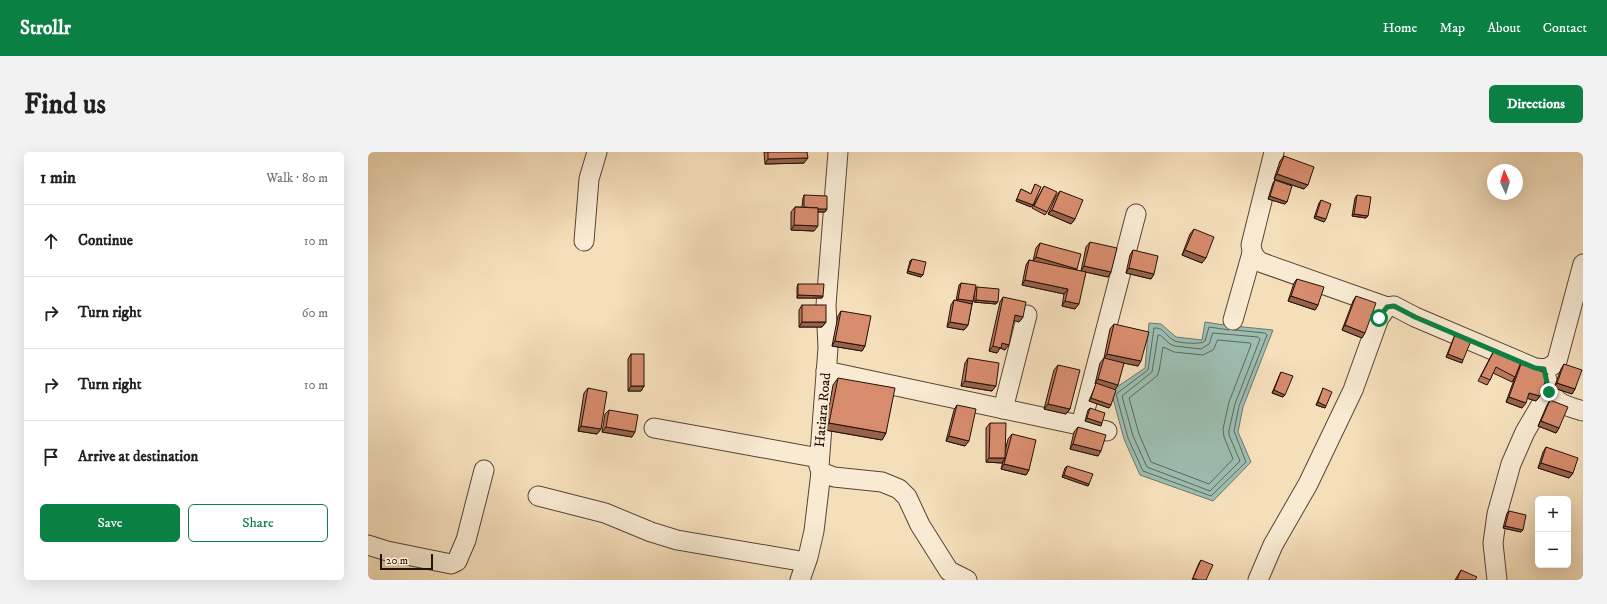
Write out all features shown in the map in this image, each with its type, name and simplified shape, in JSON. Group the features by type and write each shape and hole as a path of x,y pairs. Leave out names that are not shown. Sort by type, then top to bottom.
{"street":[{"path":"584,241 589,179 597,152"},
{"name":"Hatiara Road","path":"800,580 814,531 820,465 828,348 826,306 838,152"},
{"path":"1233,320 1252,253 1251,245 1274,152"},
{"path":"1081,425 1136,214"},
{"path":"1252,253 1260,262 1387,307 1394,306 1422,320 1535,368 1544,369 1551,368 1557,361 1583,264"},
{"path":"1258,580 1273,545 1308,484 1354,390 1379,318 1387,307"},
{"path":"1003,409 1027,315"},
{"path":"1544,369 1549,392 1558,402 1583,411"},
{"path":"826,371 1107,431"},
{"path":"1497,580 1493,543 1497,514 1511,464 1525,432 1549,392"},
{"path":"654,428 820,465 834,477 882,482 899,489 907,497 920,525 949,571 967,580"},
{"path":"368,545 387,551 451,564 457,561 466,540 484,470"},
{"path":"538,496 605,513 651,532 678,540 806,562"}],"water":[{"path":"1205,322 1273,330 1243,407 1238,432 1251,462 1213,501 1140,475 1124,439 1111,391 1145,368 1149,323 1161,324 1176,337 1202,340"}],"building":[{"path":"768,152 807,152 808,158 768,159"},
{"path":"1284,156 1314,167 1308,185 1277,174"},
{"path":"1275,180 1292,186 1287,202 1270,196"},
{"path":"1035,184 1041,187 1033,205 1017,199 1021,189 1031,194"},
{"path":"1044,186 1057,192 1047,212 1034,206"},
{"path":"1060,191 1083,200 1075,219 1052,210"},
{"path":"804,195 827,196 827,209 804,207"},
{"path":"1357,195 1371,197 1368,216 1354,214"},
{"path":"1321,200 1331,204 1326,219 1316,216"},
{"path":"795,207 818,208 818,226 794,225"},
{"path":"1194,229 1214,237 1206,258 1185,250"},
{"path":"1090,242 1117,248 1111,272 1084,266"},
{"path":"1040,243 1081,254 1077,269 1036,257"},
{"path":"1133,250 1158,256 1154,274 1129,268"},
{"path":"912,259 926,262 923,275 908,271"},
{"path":"1029,260 1086,272 1079,304 1065,301 1068,289 1025,280"},
{"path":"1297,279 1324,287 1318,305 1291,296"},
{"path":"961,283 976,285 973,301 958,299"},
{"path":"798,284 824,284 823,296 798,295"},
{"path":"977,287 999,289 998,302 976,300"},
{"path":"1356,296 1376,303 1365,333 1345,325"},
{"path":"1003,297 1026,302 1023,317 1015,315 1009,345 1002,343 1001,348 993,346"},
{"path":"954,300 972,304 968,325 950,322"},
{"path":"802,305 826,305 826,322 802,322"},
{"path":"841,311 871,316 865,346 835,341"},
{"path":"1114,324 1149,332 1141,361 1107,354"},
{"path":"1455,335 1471,341 1463,360 1448,354"},
{"path":"1495,349 1521,362 1515,377 1496,367 1490,380 1481,376"},
{"path":"631,354 644,354 644,386 631,386"},
{"path":"968,358 999,363 996,386 965,381"},
{"path":"1104,358 1124,363 1118,385 1098,379"},
{"path":"1521,364 1548,374 1540,396 1529,393 1526,403 1509,397"},
{"path":"1564,364 1582,370 1575,389 1557,383"},
{"path":"1058,365 1080,370 1070,409 1048,404"},
{"path":"1281,372 1293,376 1285,395 1274,390"},
{"path":"838,378 895,388 886,433 829,423"},
{"path":"1096,383 1116,390 1111,405 1091,398"},
{"path":"588,388 607,392 601,429 581,426"},
{"path":"1323,388 1332,392 1326,406 1318,402"},
{"path":"1550,400 1568,407 1559,428 1541,421"},
{"path":"957,405 976,409 969,441 949,436"},
{"path":"1090,408 1105,413 1102,423 1087,418"},
{"path":"609,410 638,415 635,432 606,427"},
{"path":"990,423 1006,423 1005,458 989,458"},
{"path":"1078,427 1106,435 1101,451 1073,444"},
{"path":"1012,434 1036,440 1029,470 1004,464"},
{"path":"1546,447 1578,458 1573,473 1541,463"},
{"path":"1067,466 1093,474 1089,484 1064,475"},
{"path":"1509,511 1526,515 1523,530 1505,526"},
{"path":"1201,560 1213,565 1206,580 1198,580 1193,578"},
{"path":"1461,570 1477,577 1475,580 1457,580"}],"route":[{"path":"1379,318 1383,310 1387,307 1394,306 1415,317 1535,368 1544,369 1549,392"}]}
